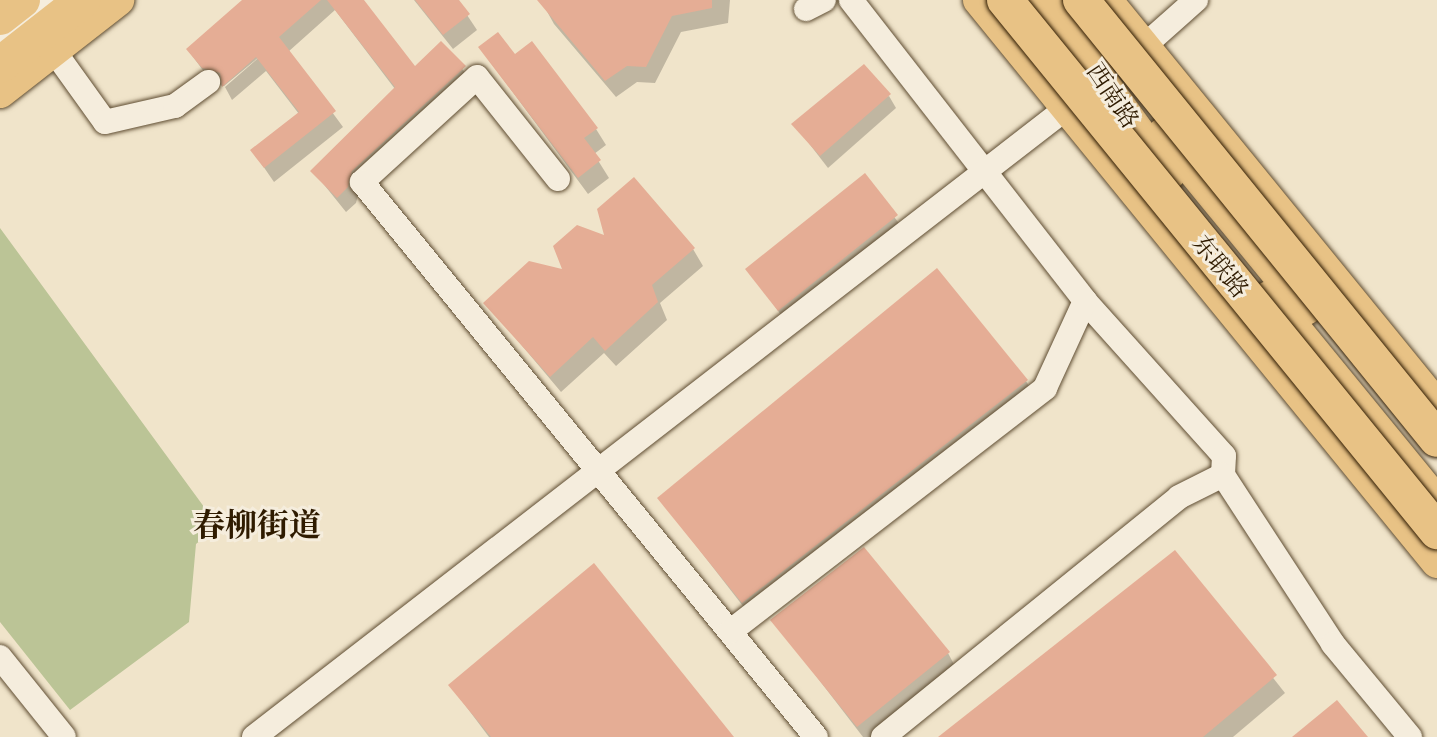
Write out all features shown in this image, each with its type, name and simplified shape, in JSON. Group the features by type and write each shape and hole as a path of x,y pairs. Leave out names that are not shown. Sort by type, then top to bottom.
{"highway":[{"path":"0,17 22,0"},
{"path":"0,65 83,0"},
{"name":"东联路","path":"1005,0 1437,531"},
{"path":"1081,0 1437,439"}],"main road":[{"path":"0,92 118,0"},
{"name":"西南路","path":"979,0 1064,110 1437,562"},
{"name":"西南路","path":"1043,0 1153,138 1437,470"},
{"path":"1106,0 1244,170 1433,390"},
{"path":"1143,47 1153,138"},
{"path":"1064,110 1244,170"},
{"name":"西南路","path":"1153,138 1295,327 1437,502"},
{"path":"1295,327 1306,403"}],"street":[{"path":"0,35 44,0"},
{"path":"0,46 57,0"},
{"path":"851,0 1085,301 1224,456 1223,475 1333,644 1410,737"},
{"path":"1143,47 1196,0"},
{"path":"54,51 105,122 175,106 208,82"},
{"path":"558,179 477,77 362,182 603,471 816,737"},
{"path":"254,737 603,471 1064,110"},
{"path":"731,631 1045,388 1085,301"},
{"path":"883,737 1179,497 1223,475"},
{"path":"0,657 64,737"}],"green space":[{"path":"0,228 218,526 196,544 189,622 70,710 0,622"}],"building":[{"path":"242,0 321,0 279,37 336,111 264,168 250,150 299,112 256,57 222,87 220,73 202,68 186,49"},
{"path":"327,0 364,0 415,66 441,41 466,66 352,171 348,187 337,198 310,171 395,87"},
{"path":"415,0 459,0 470,14 443,35"},
{"path":"537,0 712,0 712,8 672,16 646,67 627,66 605,81"},
{"path":"498,32 515,54 532,41 598,128 584,138 601,160 578,178 478,47"},
{"path":"864,64 891,94 820,156 791,124"},
{"path":"865,173 898,215 778,311 745,269"},
{"path":"634,177 695,248 652,285 658,302 605,351 593,337 550,377 483,303 529,261 562,269 553,246 577,225 604,235 597,209"},
{"path":"937,268 1028,380 742,603 657,498"},
{"path":"864,547 950,652 857,727 770,620"},
{"path":"1175,550 1277,675 1203,737 938,737"},
{"path":"594,563 734,737 491,737 448,685"},
{"path":"1337,700 1368,737 1292,737"}],"district":[{"name":"春柳街道","path":"257,526"}]}
